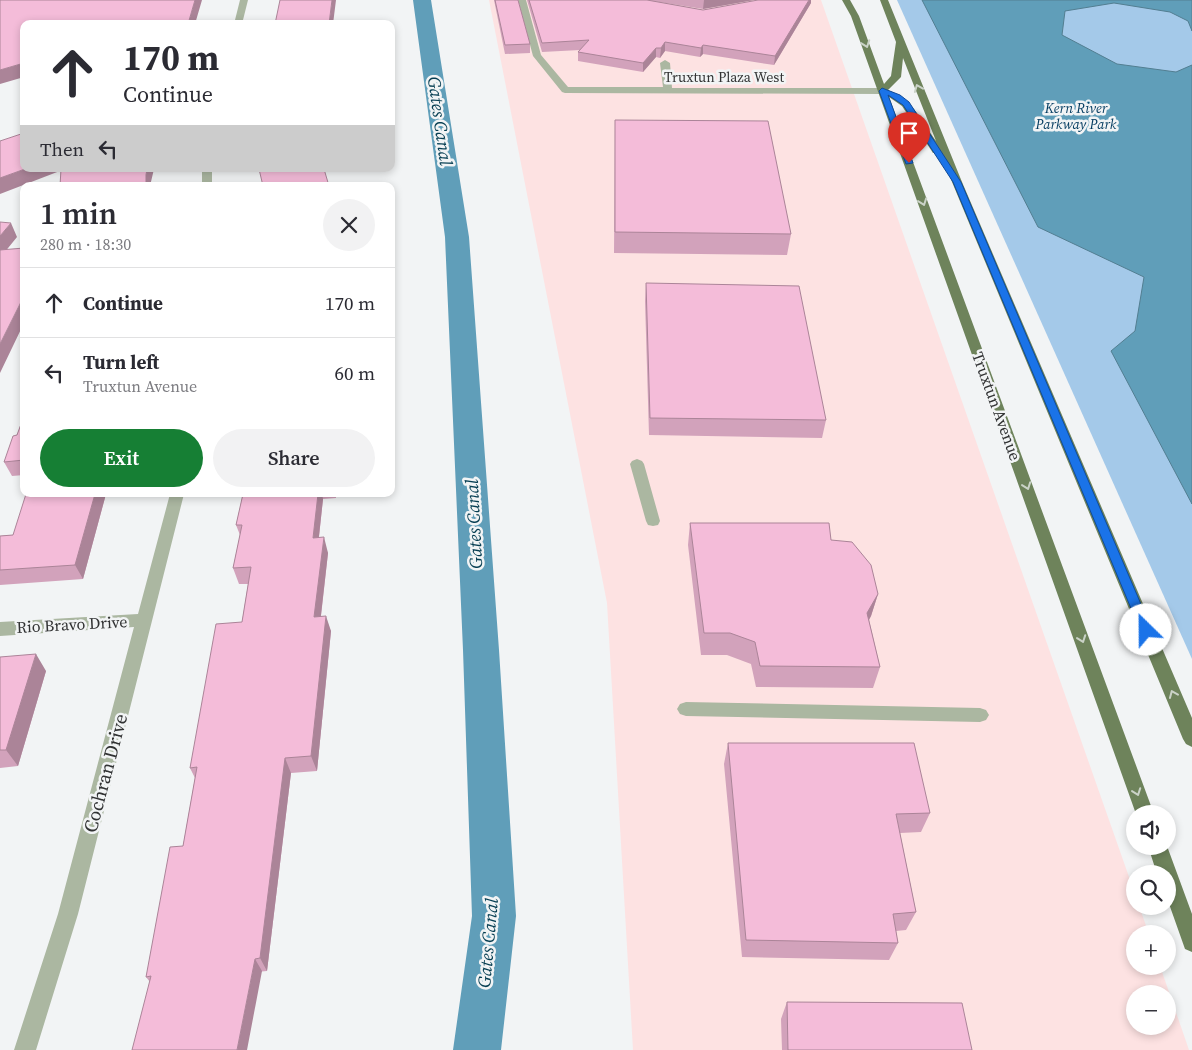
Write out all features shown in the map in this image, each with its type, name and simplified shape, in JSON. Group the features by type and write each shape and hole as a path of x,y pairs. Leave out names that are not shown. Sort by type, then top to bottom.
{"main road":[{"name":"Truxtun Avenue","path":"846,0 855,16 1142,805"},
{"path":"884,0 957,182 1192,739"},
{"path":"900,41 896,77 882,91 898,97 906,104 957,182"},
{"path":"1176,898 1192,942"}],"street":[{"path":"239,20 244,0"},
{"name":"Truxtun Plaza West","path":"522,0 537,56 549,68 565,90 882,91"},
{"path":"665,63 668,90"},
{"path":"637,464 654,522"},
{"name":"Cochran Drive","path":"24,1050 68,914 176,497"},
{"name":"Rio Bravo Drive","path":"0,628 145,620"},
{"path":"686,709 980,715"}],"shaded area":[{"path":"489,0 821,0 1126,868 1126,915 1142,915 1146,925 1126,925 1126,975 1163,975 1167,985 1126,985 1126,1035 1176,1035 1176,1012 1189,1050 633,1050 607,603"},
{"path":"922,0 1192,0 1192,31 1188,21 1170,12 1114,3 1065,11 1062,35 1117,64 1176,72 1192,65 1192,504 1111,351 1135,331 1144,277 1038,227"}],"green space":[{"name":"Kern River Parkway Park","path":"897,0 1192,0 1192,659"}],"building":[{"path":"0,0 195,0 189,20 20,20 20,64 0,70"},
{"path":"280,0 332,0 330,20 276,20"},
{"path":"495,0 518,0 530,44 505,45"},
{"path":"529,0 647,0 703,10 758,0 809,0 775,56 703,45 701,48 665,42 661,48 656,48 643,63 578,52 589,40 542,43"},
{"path":"615,120 768,121 791,234 615,232"},
{"path":"20,134 20,171 0,178 0,141"},
{"path":"61,172 146,172 146,182 60,182"},
{"path":"260,172 325,172 328,182 262,182"},
{"path":"0,222 11,223 0,236"},
{"path":"20,248 20,304 0,344 0,250"},
{"path":"646,283 799,286 826,420 650,418"},
{"path":"20,427 20,460 4,462 13,436 17,435"},
{"path":"25,497 94,497 75,565 0,570 0,536 13,535"},
{"path":"242,497 318,497 313,538 324,537 314,617 326,616 311,756 285,758 260,958 255,959 237,1050 132,1050 151,976 146,977 170,847 183,846 197,767 190,768 216,624 242,622 251,567 233,568 242,525 236,525"},
{"path":"690,523 829,523 831,540 852,542 871,565 878,594 867,613 880,667 760,666 755,642 730,633 704,633"},
{"path":"36,654 6,750 0,750 0,657"},
{"path":"728,743 914,743 930,813 896,814 916,912 893,914 898,943 746,940"},
{"path":"787,1002 962,1003 972,1050 788,1050"}],"waterway":[{"name":"Gates Canal","path":"422,0 457,237 481,650 494,916 477,1050"}],"route":[{"path":"909,163 882,91 898,97 906,104 957,182 1146,630"}]}
